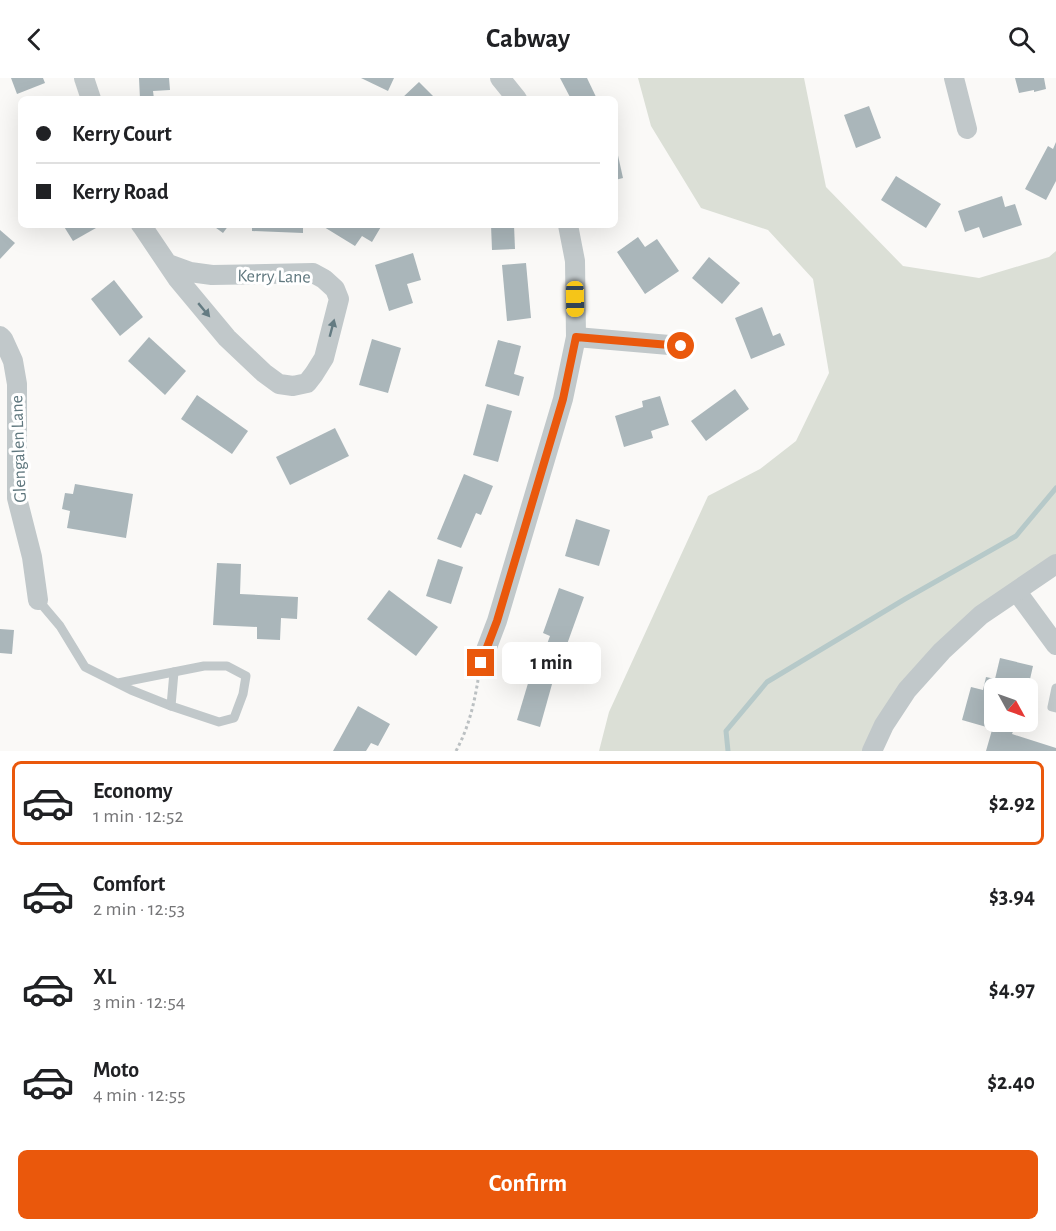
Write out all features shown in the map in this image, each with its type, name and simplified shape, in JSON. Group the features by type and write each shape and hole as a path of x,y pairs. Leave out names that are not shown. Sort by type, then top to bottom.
{"street":[{"path":"84,78 91,96"},
{"path":"500,78 515,96"},
{"path":"954,78 967,129"},
{"name":"Kerry Lane","path":"143,228 177,278 227,338 264,373 279,384 293,386 307,383 324,358 339,299 335,289 324,279 313,273 212,276 190,272 168,264"},
{"path":"481,663 497,621 563,399 576,337 575,261 569,228"},
{"name":"Glengalen Lane","path":"0,336 13,361 17,384 17,498 32,557 38,600"},
{"path":"576,337 681,346"},
{"path":"872,751 884,726 907,690 942,651 981,615 1056,564"},
{"path":"1017,592 1056,645"}],"lane":[{"path":"38,600 60,626 85,667 118,683 171,706 219,722 234,718 243,694 246,676 227,666 204,666 118,683"},
{"path":"171,706 174,672"},
{"path":"1056,688 1052,707 1056,708"}],"path":[{"path":"456,751 474,706 481,663"}],"shaded area":[{"path":"638,78 804,78 826,187 903,266 979,278 1049,257 1056,251 1056,564 942,651 872,751 599,751 609,712 708,496 760,469 796,441 829,373 813,279 768,230 701,208 651,126"}],"building":[{"path":"11,78 43,78 45,83 17,94"},
{"path":"139,78 169,78 170,90 153,91 154,96 140,96"},
{"path":"361,78 394,78 388,91"},
{"path":"560,78 587,78 596,96 569,96"},
{"path":"1015,78 1044,78 1046,89 1019,93"},
{"path":"419,82 433,96 404,96"},
{"path":"869,106 881,138 856,148 844,115"},
{"path":"1056,142 1056,181 1046,200 1025,189 1048,146 1053,149"},
{"path":"618,156 623,178 618,179"},
{"path":"896,176 941,204 926,228 881,200"},
{"path":"1002,196 1005,207 1015,204 1022,225 983,238 979,227 965,232 958,211"},
{"path":"65,228 96,228 73,241"},
{"path":"216,228 227,228 223,233"},
{"path":"252,228 303,228 303,233 252,231"},
{"path":"326,228 380,228 372,242 362,236 355,246"},
{"path":"491,228 514,228 515,249 492,250"},
{"path":"0,230 15,243 0,259"},
{"path":"638,237 645,247 657,239 679,271 645,294 617,252"},
{"path":"413,253 421,280 407,284 413,303 389,311 375,265"},
{"path":"709,257 740,283 722,304 692,278"},
{"path":"526,263 531,318 507,321 502,265"},
{"path":"114,280 143,317 120,336 91,299"},
{"path":"762,307 773,336 780,333 785,345 751,359 735,318"},
{"path":"149,337 186,371 165,395 128,361"},
{"path":"372,339 401,348 388,393 359,385"},
{"path":"498,340 521,346 514,374 524,377 519,396 485,386"},
{"path":"735,389 749,409 706,441 691,421"},
{"path":"197,395 248,431 232,454 181,419"},
{"path":"660,396 669,425 651,431 653,438 624,447 615,416 643,407 642,401"},
{"path":"487,404 512,411 498,462 473,455"},
{"path":"335,428 349,456 290,485 276,457"},
{"path":"464,474 493,486 481,515 476,513 461,548 437,539"},
{"path":"75,484 133,494 126,538 67,528 70,511 62,509 65,493 73,494"},
{"path":"576,519 610,530 599,566 565,556"},
{"path":"438,559 463,567 451,604 426,596"},
{"path":"217,563 241,564 240,594 298,597 297,619 281,618 280,640 257,639 257,627 213,625"},
{"path":"559,588 584,597 561,661 543,655 550,636 543,633"},
{"path":"389,590 438,627 416,656 367,619"},
{"path":"0,629 14,630 12,654 0,653"},
{"path":"1000,658 1033,666 1030,678 995,678"},
{"path":"532,670 554,677 540,727 517,720"},
{"path":"984,686 984,726 962,720 971,687 983,690"},
{"path":"358,706 390,724 378,746 371,743 366,751 333,751"},
{"path":"991,732 1013,732 1012,734 1056,748 1056,751 986,751"}],"waterway":[{"path":"728,751 726,731 767,682 1016,536 1056,488"}],"route":[{"path":"481,663 497,621 563,399 576,337 681,346"}]}
